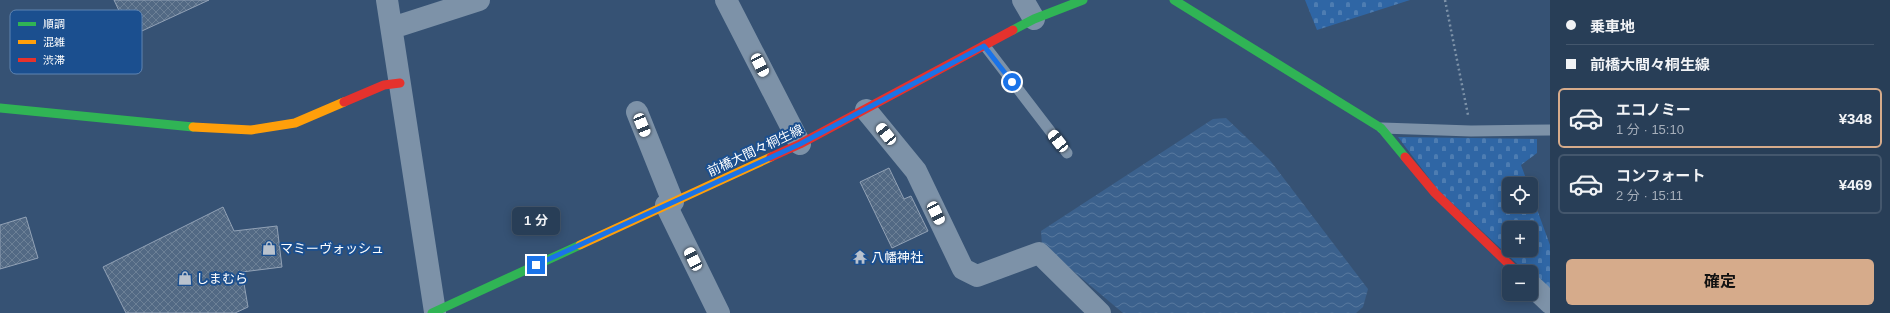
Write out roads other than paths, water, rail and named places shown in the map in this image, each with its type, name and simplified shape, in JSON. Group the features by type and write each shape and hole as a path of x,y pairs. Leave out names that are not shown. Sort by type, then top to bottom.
{"street":[{"path":"387,0 434,312"},
{"path":"392,28 479,0"},
{"path":"726,0 800,144"},
{"path":"1022,0 1034,19"},
{"name":"前橋大間々桐生線","path":"434,312 800,144 1034,19 1083,0"},
{"path":"1174,0 1381,128 1435,193 1510,265"},
{"path":"0,108 206,128 251,130 295,123 384,85 400,83"},
{"path":"866,110 916,171 963,269 977,276 1039,253 1100,313"},
{"path":"637,112 670,204 719,313"},
{"path":"1538,292 1550,303"}],"lane":[{"path":"984,46 1067,153"},
{"path":"1381,128 1471,131 1550,130"}],"water":[{"path":"1226,118 1269,159 1368,289 1363,307 1356,313 1123,313 1042,245 1041,231 1213,119"}],"place":[{"name":"マミーヴォッシュ","path":"269,248"},
{"name":"八幡神社","path":"860,257"},
{"name":"しまむら","path":"185,278"}]}
